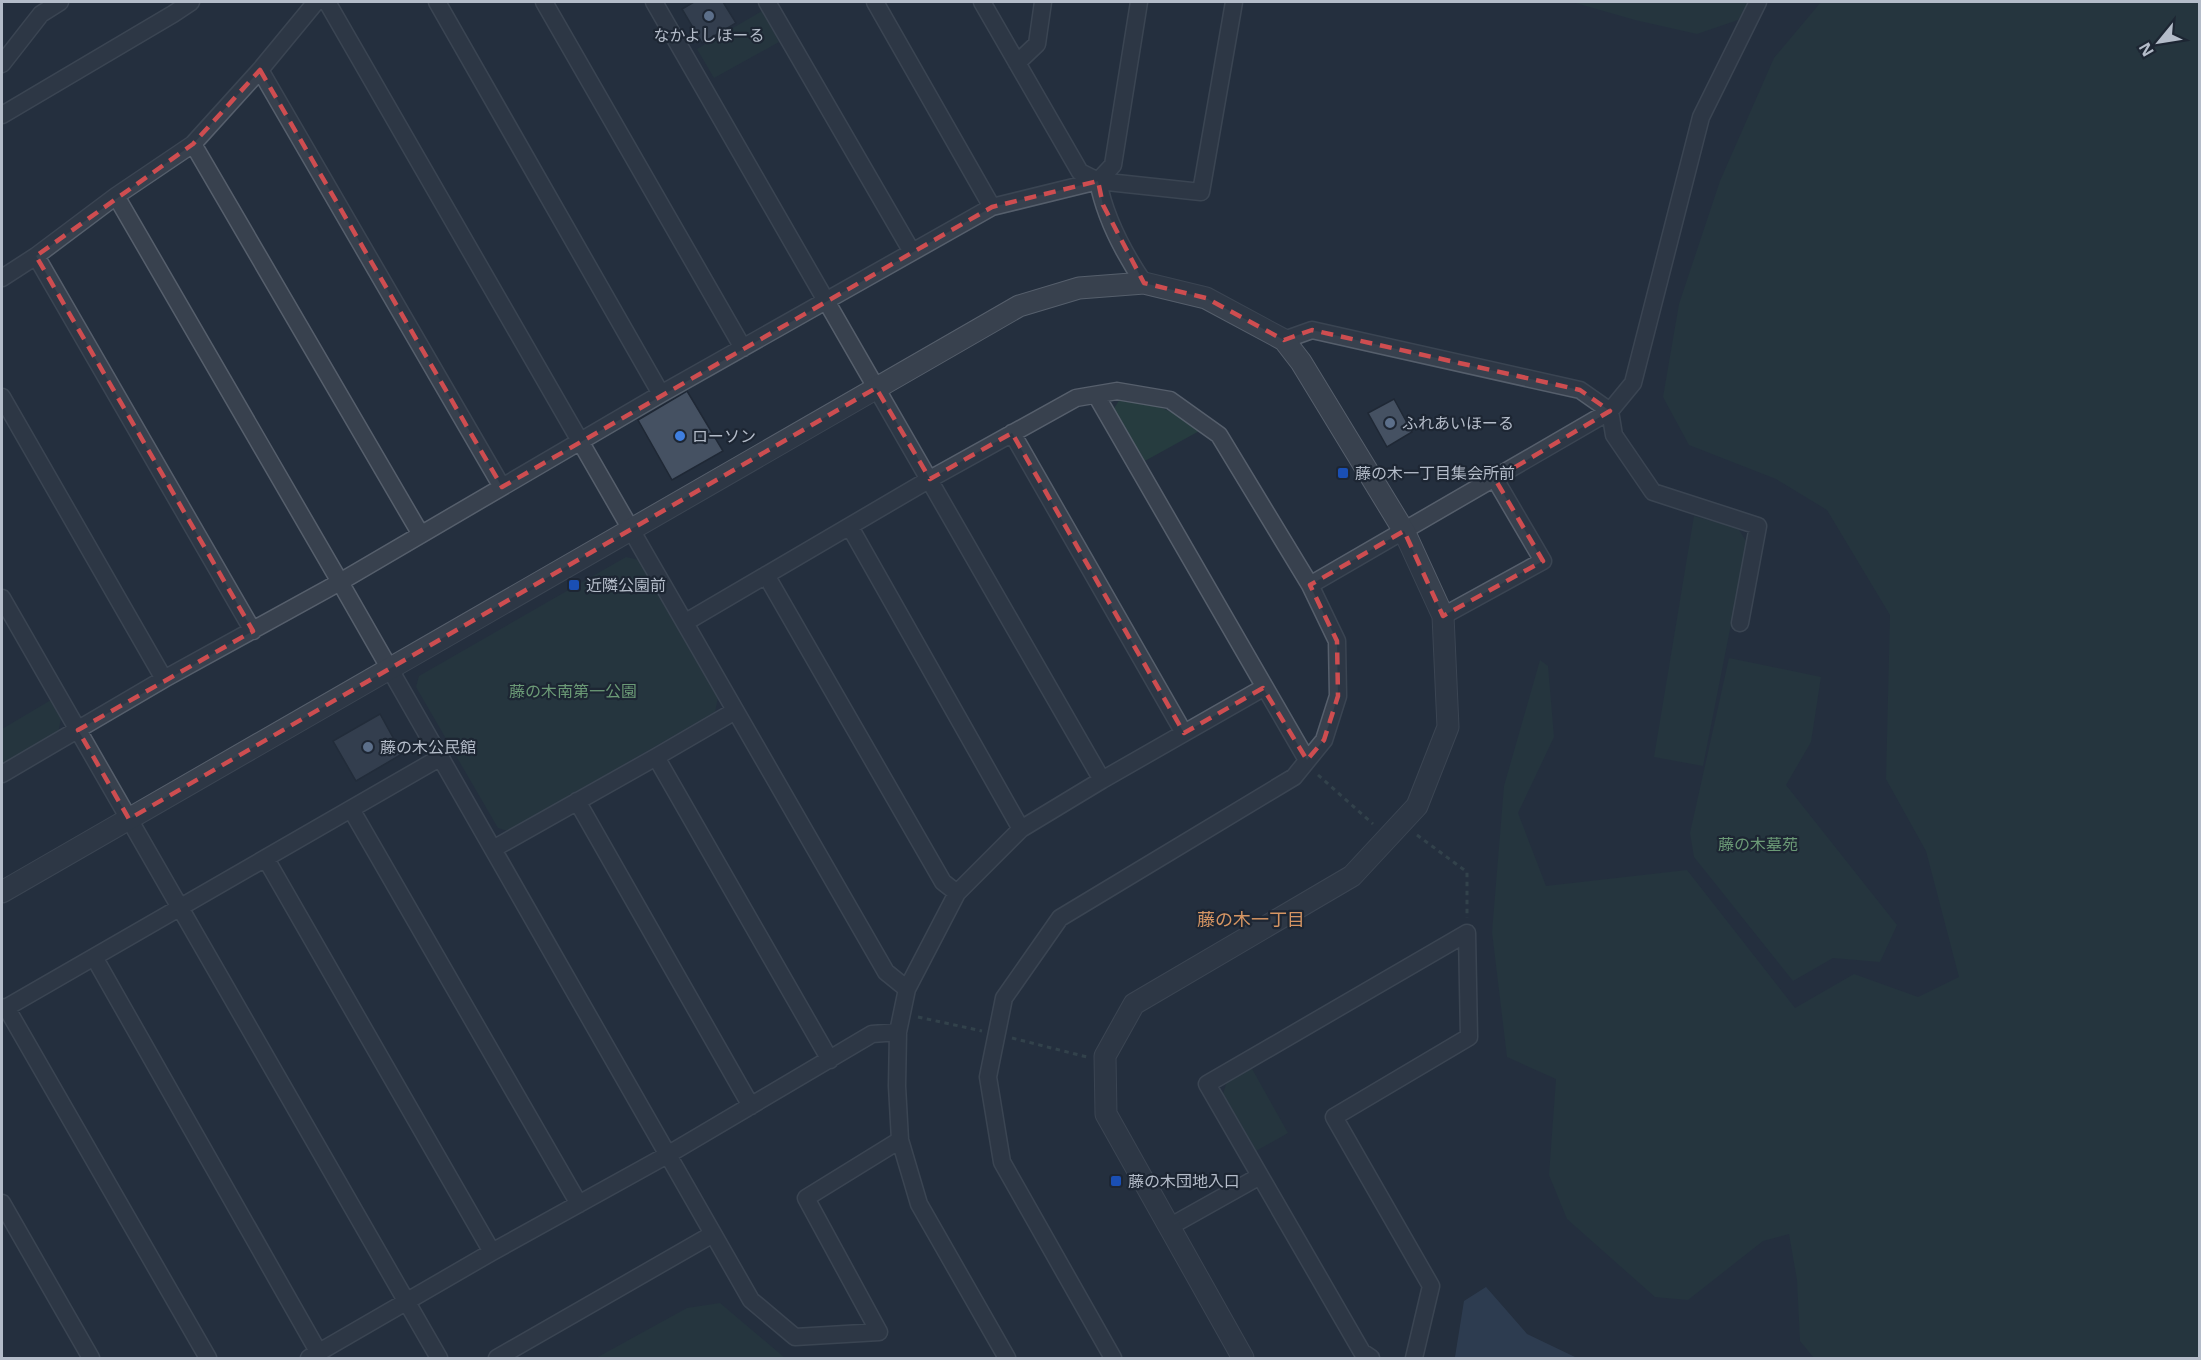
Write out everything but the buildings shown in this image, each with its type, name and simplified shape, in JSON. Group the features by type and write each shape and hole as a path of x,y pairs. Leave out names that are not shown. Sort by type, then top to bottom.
{"street":[{"path":"2,64 41,14 60,2"},
{"path":"2,114 191,2"},
{"path":"2,278 193,144 260,70 316,2"},
{"path":"327,2 886,972 907,989"},
{"path":"436,2 661,394"},
{"path":"544,2 743,348"},
{"path":"654,2 1102,780"},
{"path":"767,2 912,252"},
{"path":"875,2 992,207"},
{"path":"982,2 1080,172 1098,182 1103,205 1130,262 1144,283"},
{"path":"1017,63 1037,44 1043,2"},
{"path":"1098,182 1113,165 1139,2"},
{"path":"2,774 164,679 340,582 420,533 661,394 992,207 1098,182 1202,192 1234,2"},
{"path":"1310,585 1610,411 1633,383 1701,117 1758,2"},
{"path":"260,70 502,487"},
{"path":"193,144 420,533"},
{"path":"116,196 441,757 751,1300 795,1337 879,1332 806,1198 900,1140"},
{"path":"36,256 253,631"},
{"path":"2,892 1019,306 1079,288 1144,283 1206,298 1284,340 1302,362 1404,531 1443,616 1448,726 1417,806 1352,876 1134,1004 1105,1056 1106,1114 1243,1359"},
{"path":"1284,340 1312,330 1580,390 1610,411 1614,435 1653,492 1758,526 1740,623"},
{"path":"686,622 930,479 1076,398 1117,391 1170,400 1219,435 1310,585 1337,642 1338,696 1324,741 1294,777 1060,918 1004,998 988,1077 1002,1162 1113,1359"},
{"path":"1096,395 1306,762"},
{"path":"2,397 164,679"},
{"path":"1012,433 1184,733"},
{"path":"1443,616 1543,561 1495,479"},
{"path":"850,527 1021,829"},
{"path":"766,575 943,882 957,893"},
{"path":"2,598 439,1359"},
{"path":"1007,1359 919,1204 900,1140 897,1086 898,1032 907,989 957,893 1021,829 1263,688"},
{"path":"493,849 735,711"},
{"path":"208,1359 4,1008 441,757"},
{"path":"656,758 830,1060"},
{"path":"577,801 751,1106"},
{"path":"351,809 579,1204"},
{"path":"266,859 492,1252"},
{"path":"1371,1359 1362,1352 1207,1084 1467,933 1469,1037 1334,1117 1431,1286 1414,1359"},
{"path":"94,957 314,1356 492,1252 669,1154 872,1034 898,1032"},
{"path":"1169,1227 1260,1176"},
{"path":"2,1203 91,1359"},
{"path":"497,1359 713,1234"}],"path":[{"path":"1306,762 1377,828"},
{"path":"1415,834 1467,872 1467,933"}],"highlighted area":[{"path":"260,70 502,487 992,207 1098,181 1103,205 1144,283 1206,298 1284,340 1312,330 1580,390 1610,411 1495,479 1543,561 1443,616 1404,531 1310,585 1337,641 1338,696 1324,740 1307,760 1263,688 1184,733 1012,433 930,479 876,388 129,819 78,730 253,631 36,256 193,144"}],"green space":[{"path":"1572,2 1750,2 1738,20 1697,34 1635,20"},
{"path":"1821,2 2199,2 2199,1358 1814,1358 1800,1341 1797,1280 1789,1234 1763,1241 1688,1300 1655,1297 1567,1219 1549,1175 1556,1079 1507,1057 1492,932 1504,786 1540,660 1548,666 1554,737 1518,813 1546,886 1687,870 1795,1008 1854,974 1918,997 1959,977 1926,851 1886,779 1890,615 1827,510 1776,479 1689,445 1663,397 1679,304 1720,181 1774,58"},
{"path":"762,11 779,42 714,78 697,49"},
{"path":"1120,399 1144,402 1163,408 1201,430 1143,462 1113,410"},
{"path":"1694,516 1738,528 1747,543 1703,766 1654,757"},
{"name":"藤の木南第一公園","path":"626,557 639,560 718,697 715,712 508,831 498,828 416,687 419,676"},
{"name":"藤の木墓苑","path":"1729,658 1821,677 1811,742 1786,785 1897,925 1880,962 1833,958 1793,981 1694,857 1690,833"},
{"path":"51,700 61,719 58,733 2,765 2,729"},
{"path":"1251,1067 1288,1133 1256,1151 1223,1094 1227,1081"},
{"path":"720,1303 785,1358 596,1358 687,1308"}],"water":[{"path":"1486,1287 1527,1334 1577,1358 1455,1357 1464,1301"}],"place":[{"name":"なかよしほーる","path":"709,16"},
{"name":"ふれあいほーる","path":"1390,423"},
{"name":"ローソン","path":"680,436"},
{"name":"藤の木一丁目集会所前","path":"1343,473"},
{"name":"近隣公園前","path":"574,585"},
{"name":"藤の木公民館","path":"368,747"},
{"name":"藤の木団地入口","path":"1116,1181"}],"district":[{"name":"藤の木一丁目","path":"1251,920"}]}
